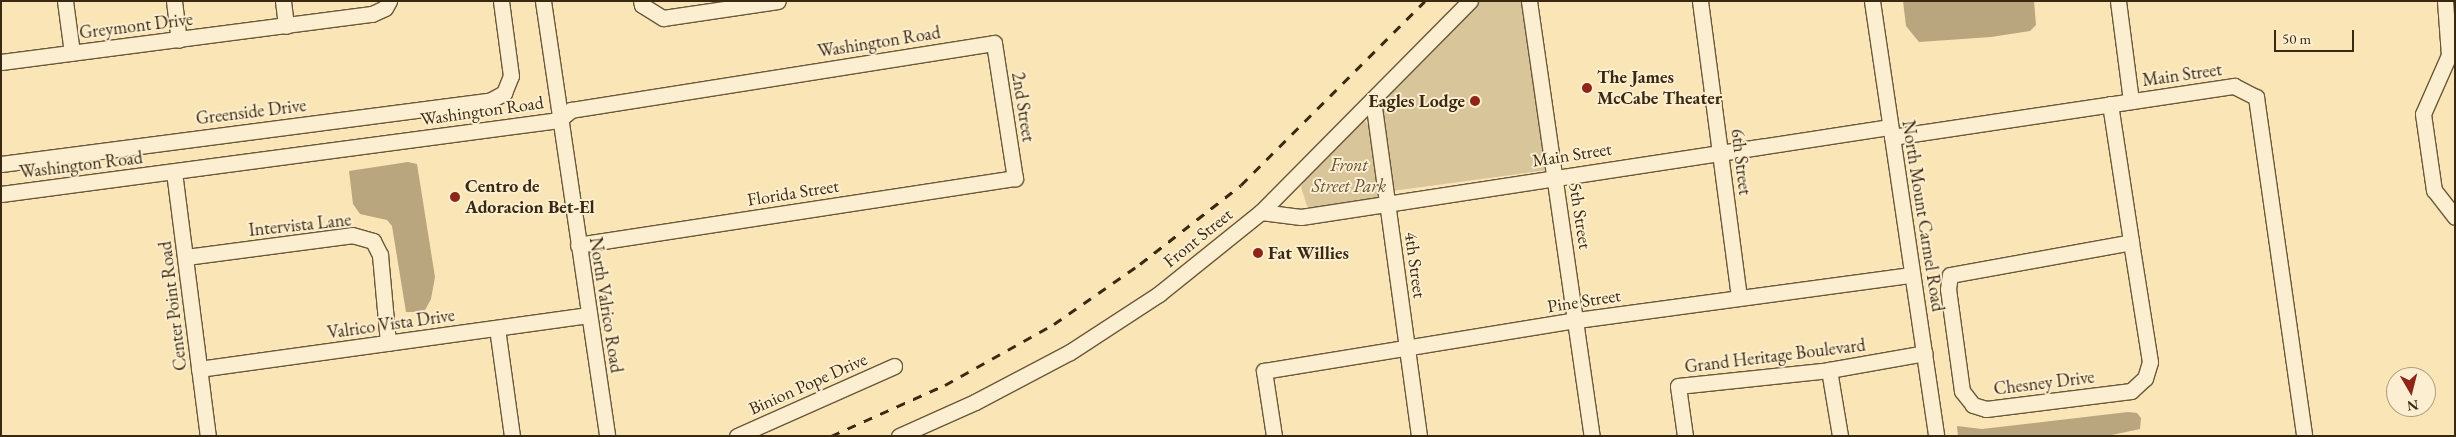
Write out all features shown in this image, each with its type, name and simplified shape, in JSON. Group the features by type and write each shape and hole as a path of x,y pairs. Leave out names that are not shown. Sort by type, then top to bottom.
{"street":[{"path":"65,1 72,53"},
{"path":"174,1 179,40"},
{"path":"283,1 286,26"},
{"name":"Greymont Drive","path":"1,62 372,14 385,8 389,1"},
{"name":"Greenside Drive","path":"1,164 491,100 504,93 511,76 501,1"},
{"name":"North Valrico Road","path":"543,1 607,436"},
{"path":"641,1 642,5 663,18 778,1"},
{"name":"Front Street","path":"899,436 975,402 1070,352 1159,294 1260,212 1470,1"},
{"name":"5th Street","path":"1529,1 1577,320 1592,436"},
{"name":"6th Street","path":"1700,1 1722,152 1739,297"},
{"name":"North Mount Carmel Road","path":"1872,1 1912,275 1926,354 1936,436"},
{"path":"2118,1 2131,101"},
{"path":"2445,1 2448,55 2423,114 2434,190 2455,217"},
{"name":"Washington Road","path":"1,194 559,120 572,110 994,43"},
{"name":"2nd Street","path":"994,43 1015,178"},
{"name":"Main Street","path":"1260,212 1301,217 1722,152 2110,104 2234,86 2256,97 2304,436"},
{"name":"4th Street","path":"1373,100 1419,436"},
{"name":"Chesney Drive","path":"2110,104 2150,362 2145,378 2131,391 1986,409 1973,405 1962,391 1948,289 1950,275 2131,242"},
{"name":"Center Point Road","path":"174,172 208,436"},
{"name":"Florida Street","path":"578,245 1015,178"},
{"name":"Intervista Lane","path":"186,257 352,235 373,241 380,255 388,343"},
{"name":"Pine Street","path":"1274,436 1264,371 1577,320 1912,275"},
{"name":"Valrico Vista Drive","path":"199,369 588,315"},
{"path":"497,328 512,436"},
{"name":"Grand Heritage Boulevard","path":"1684,436 1678,386 1829,370 1926,354"},
{"name":"Binion Pope Drive","path":"737,436 894,366"},
{"path":"1829,370 1840,436"}],"green space":[{"path":"1479,1 1523,1 1548,170 1392,191 1379,102"},
{"name":"Front Street Park","path":"1365,121 1370,126 1379,197 1372,202 1316,210 1307,206 1301,187 1305,179 1359,123"}],"shaded area":[{"path":"1903,1 2034,1 2036,25 2030,31 1991,37 1919,42 1906,26"},
{"path":"408,162 417,164 435,277 431,299 424,312 406,312 392,226 387,220 360,214 353,204 349,171"},
{"path":"2128,412 2137,413 2141,418 2140,429 2107,436 1958,436 1957,426 1982,429"}],"railway":[{"path":"831,436 945,385 1054,324 1140,264 1241,185 1425,1"}],"place":[{"name":"The James McCabe Theater","path":"1587,88"},
{"name":"Eagles Lodge","path":"1475,101"},
{"name":"Centro de Adoracion Bet-El","path":"455,197"},
{"name":"Fat Willies","path":"1258,253"}]}
